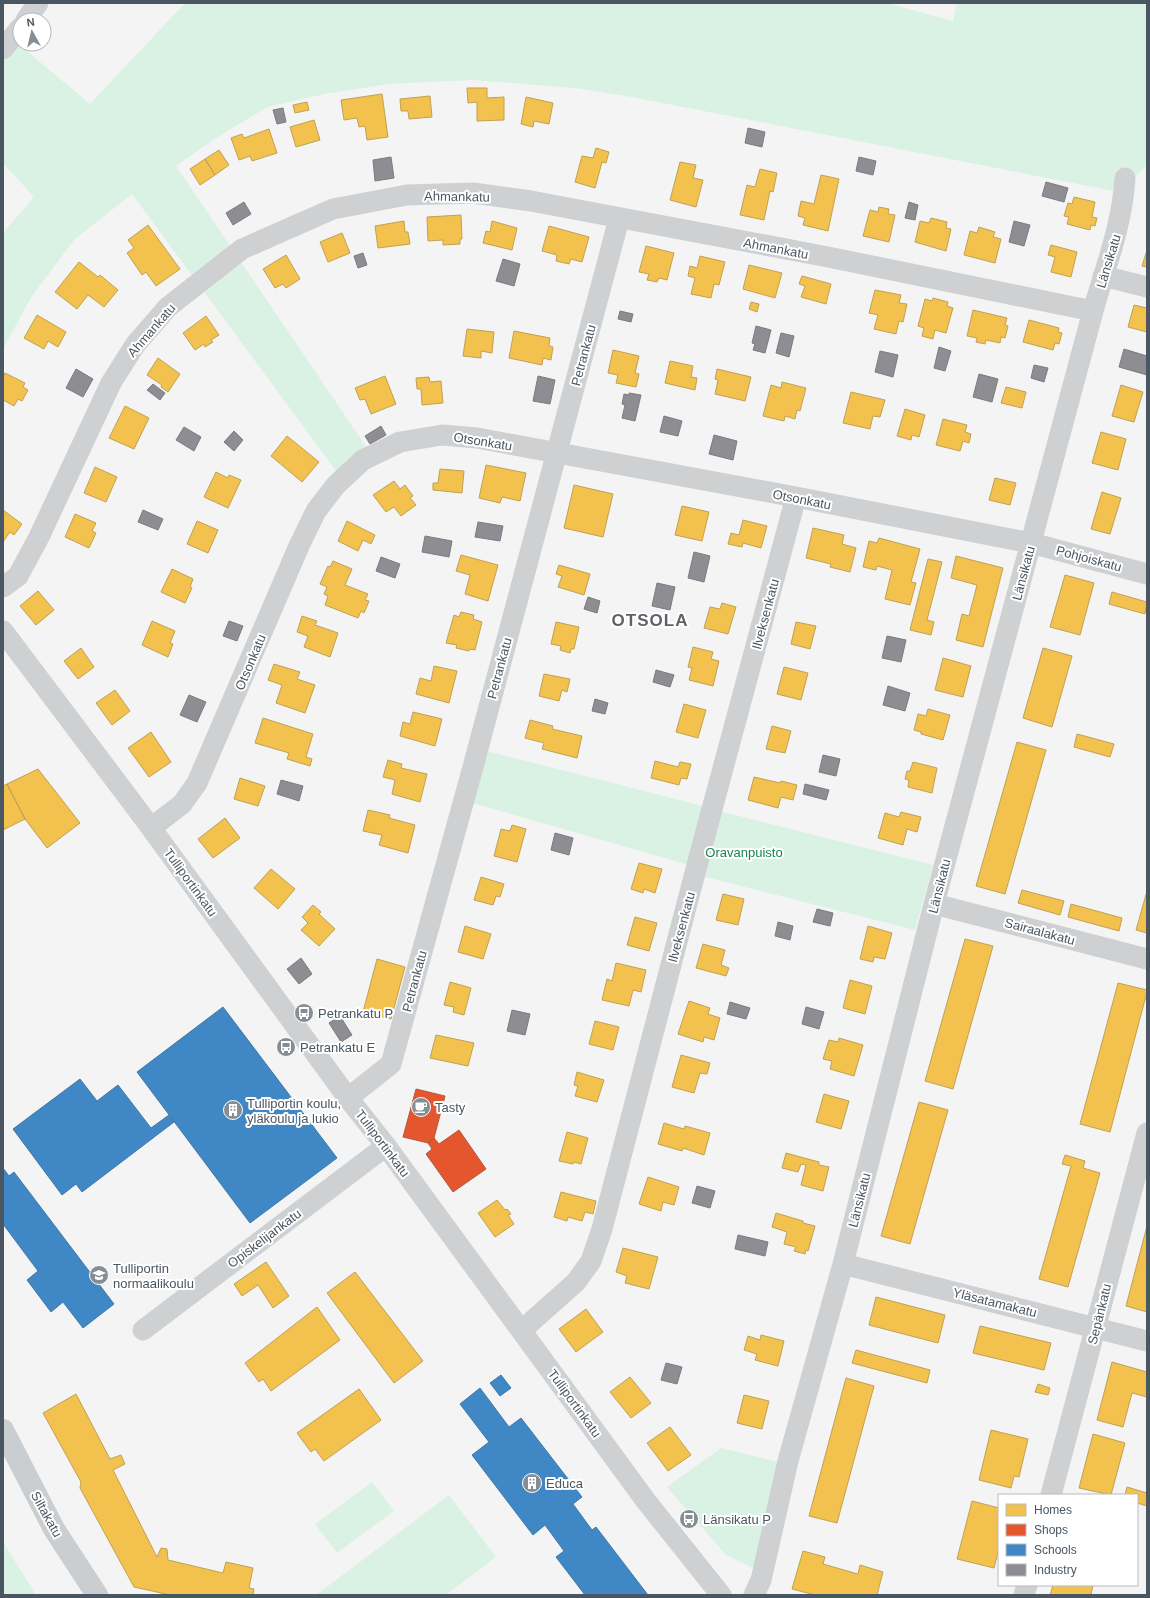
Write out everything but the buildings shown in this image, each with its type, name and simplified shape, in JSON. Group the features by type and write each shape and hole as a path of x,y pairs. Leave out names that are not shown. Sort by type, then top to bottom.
{"main road":[{"name":"Siltakatu","path":"3,1430 54,1529 97,1595"}],"street":[{"path":"32,12 38,3"},
{"path":"3,49 12,38"},
{"name":"Länsikatu","path":"754,1595 761,1580 788,1461 843,1264 934,904 1093,311 1120,223 1124,198 1125,178"},
{"name":"Ahmankatu","path":"3,587 18,576 39,536 111,382 135,345 168,307 242,249 334,209 407,195 473,193 531,201 835,259 1093,311"},
{"name":"Petrankatu","path":"348,1098 391,1064 475,759 619,219"},
{"path":"1103,276 1147,287"},
{"name":"Otsonkatu","path":"151,828 182,804 197,783 299,546 316,511 336,485 363,460 400,442 442,435 477,438 556,454 796,497 1031,543"},
{"name":"Ilveksenkatu","path":"522,1330 576,1282 591,1261 602,1229 703,842 796,497"},
{"name":"Pohjoiskatu","path":"1031,543 1147,574"},
{"name":"Tulliportinkatu","path":"3,631 151,828 348,1098 386,1146 522,1330 646,1502 722,1595"},
{"name":"Sairaalakatu","path":"934,904 1147,959"},
{"name":"Sepänkatu","path":"1051,1494 1147,1133"},
{"name":"Opiskelijankatu","path":"143,1330 386,1146"},
{"name":"Yläsatamakatu","path":"843,1264 1147,1341"}],"green space":[{"path":"185,3 887,3 953,21 957,3 1147,3 1147,165 1119,192 632,97 575,88 472,80 388,84 325,94 267,107 216,138 176,166 369,451 339,475 132,194 74,240 32,296 3,349 3,233 34,197 3,163 3,57 12,45 12,52 28,52 90,104"},
{"name":"Oravanpuisto","path":"479,749 711,808 696,867 465,801"},
{"name":"Oravanpuisto","path":"715,810 933,865 915,930 698,875"},
{"path":"721,1448 783,1463 753,1568 726,1555 667,1487"},
{"path":"372,1482 394,1511 337,1553 315,1524"},
{"path":"449,1495 496,1557 446,1595 316,1595"},
{"path":"3,1542 36,1595 3,1595"}],"place":[{"name":"Petrankatu P","path":"304,1013"},
{"name":"Petrankatu E","path":"286,1047"},
{"name":"Tasty","path":"421,1107"},
{"name":"Tulliportin koulu, yläkoulu ja lukio","path":"233,1110"},
{"name":"Tulliportin normaalikoulu","path":"99,1275"},
{"name":"Educa","path":"532,1483"},
{"name":"Länsikatu P","path":"689,1519"}],"district":[{"name":"OTSOLA","path":"650,620"}]}
